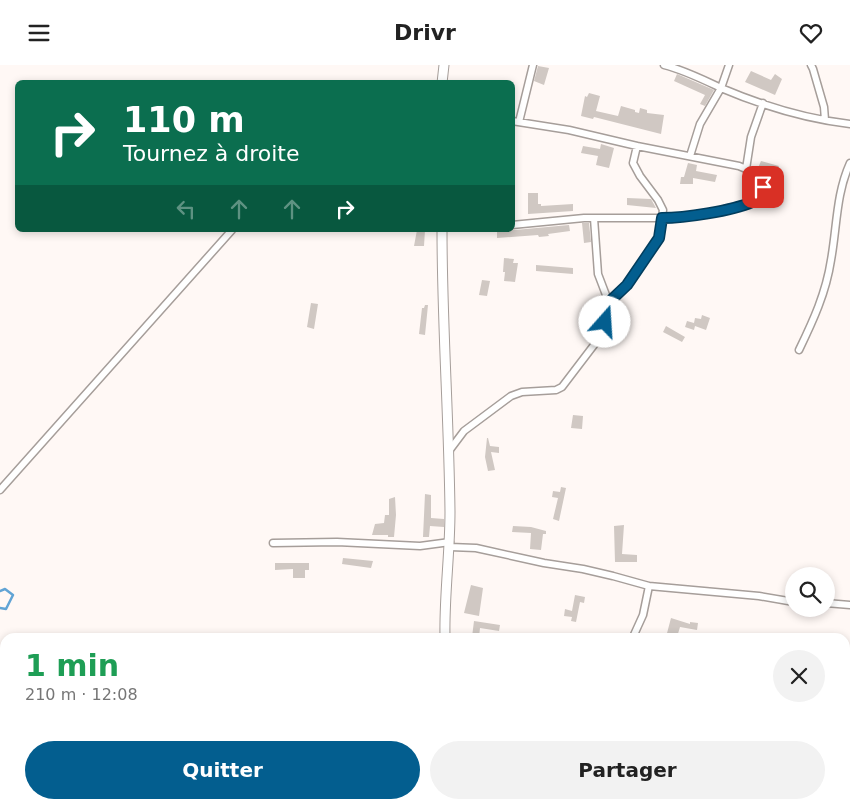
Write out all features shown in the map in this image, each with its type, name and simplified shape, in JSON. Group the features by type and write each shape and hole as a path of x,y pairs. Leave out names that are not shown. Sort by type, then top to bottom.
{"street":[{"path":"442,80 444,65"},
{"path":"515,225 594,218 673,218 713,212 752,201 760,195 763,187 746,169 739,166 568,130 516,122 533,65"},
{"path":"664,65 762,103 825,119 850,123"},
{"path":"690,156 700,125 721,88 729,65"},
{"path":"811,65 814,69 824,107 825,119"},
{"path":"746,169 751,137 762,103"},
{"path":"607,304 627,285 659,238 663,210 633,163 637,146"},
{"path":"799,350 824,293 831,261 839,198 844,176 850,163"},
{"path":"449,451 470,426 512,396 522,392 556,390 562,387 594,345 605,322 607,304 606,295 598,274 594,218"},
{"path":"0,490 230,232"},
{"path":"442,232 442,309 449,451 450,545 445,633"},
{"path":"273,543 337,542 420,546 450,545 476,548 536,562 613,575 649,586 759,595 785,600"},
{"path":"635,633 644,615 649,586"},
{"path":"835,604 850,605"}],"building":[{"path":"538,66 549,68 544,85 534,81"},
{"path":"751,71 771,80 775,74 782,79 775,95 745,82"},
{"path":"677,74 714,90 705,106 700,104 705,95 674,81"},
{"path":"589,93 600,96 596,111 618,116 621,106 639,113 640,108 647,110 647,113 664,115 661,134 594,117 593,119 581,116 585,96 587,97"},
{"path":"601,144 614,148 609,168 596,165 598,156 581,153 583,146 600,149"},
{"path":"761,161 779,166 776,174 758,168"},
{"path":"688,163 697,165 696,171 717,175 715,182 693,178 693,184 680,184 681,177 684,177"},
{"path":"528,193 538,193 538,204 541,204 541,206 573,204 573,211 528,214"},
{"path":"627,198 651,199 656,208 627,205"},
{"path":"582,223 589,223 591,242 584,243"},
{"path":"569,225 570,231 539,237 538,235 497,238 497,232 515,232 515,230"},
{"path":"417,232 425,232 424,246 414,246"},
{"path":"504,258 514,259 513,263 518,263 515,282 504,281"},
{"path":"536,265 573,268 573,274 536,271"},
{"path":"482,280 490,281 487,296 479,295"},
{"path":"311,303 318,304 314,329 307,327"},
{"path":"428,305 425,335 419,334 422,308"},
{"path":"702,315 710,318 706,330 695,326 694,330 685,327 687,321 694,323 695,318 701,319"},
{"path":"666,326 685,337 682,342 663,332"},
{"path":"573,415 583,416 582,429 571,428"},
{"path":"487,438 490,446 499,447 499,453 491,452 495,470 488,471 485,457"},
{"path":"561,487 566,488 559,521 553,519 558,498 552,497 553,491 560,492"},
{"path":"425,494 431,495 431,518 444,519 444,527 430,526 429,537 423,537"},
{"path":"395,497 394,537 372,535 375,524 384,523 385,515 389,515 389,499"},
{"path":"624,525 622,554 637,555 637,562 615,562 614,526"},
{"path":"513,526 531,527 546,531 546,534 543,534 541,550 530,549 531,533 512,532"},
{"path":"343,558 373,561 371,568 342,564"},
{"path":"275,563 309,563 309,570 305,570 305,578 293,578 293,569 275,570"},
{"path":"471,585 483,588 479,616 464,613"},
{"path":"575,595 585,597 584,603 580,602 576,622 571,621 572,617 564,616 565,609 572,611"},
{"path":"671,618 690,624 690,622 698,623 697,630 680,627 678,633 667,633"},
{"path":"474,621 500,625 499,631 480,628 479,633 472,633"}],"waterway":[{"path":"0,591 5,589 13,595 6,609 0,608"}],"route":[{"path":"605,322 607,304 627,285 659,238 662,218 713,212 736,206 752,201 760,195 763,187"}]}
